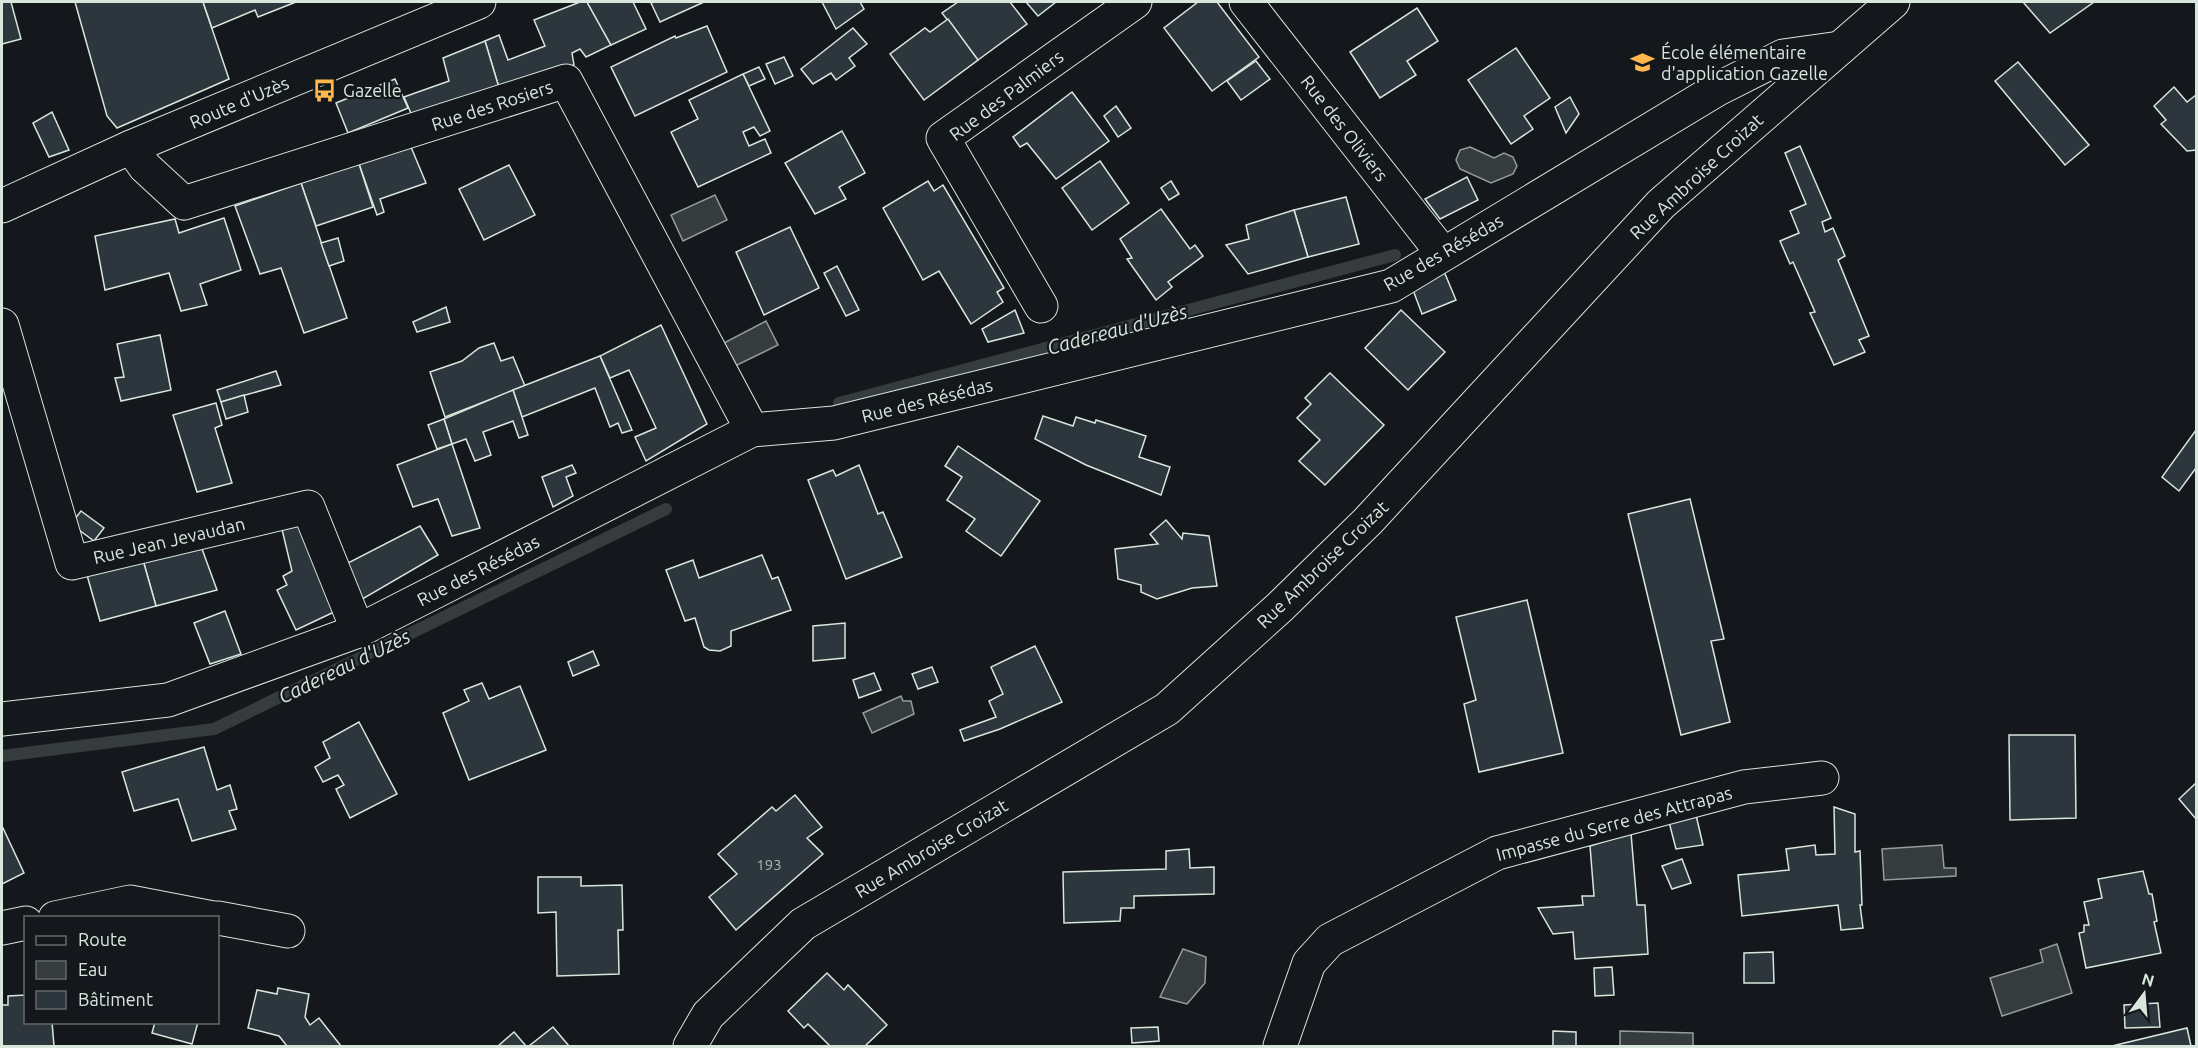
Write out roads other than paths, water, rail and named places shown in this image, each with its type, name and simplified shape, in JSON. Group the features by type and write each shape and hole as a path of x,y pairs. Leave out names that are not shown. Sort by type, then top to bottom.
{"street":[{"name":"Route d'Uzès","path":"2,206 131,147 479,2"},
{"name":"Rue des Palmiers","path":"1041,306 943,138 1135,2"},
{"name":"Rue des Oliviers","path":"1246,2 1443,254"},
{"name":"Rue Ambroise Croizat","path":"690,1047 708,1015 803,924 1167,709 1280,607 1368,521 1661,204 1893,2"},
{"name":"Rue des Résédas","path":"2,719 168,700 358,631 752,430 834,423 1391,286 1716,90 1784,56 1840,48"},
{"name":"Rue des Rosiers","path":"131,147 145,167 184,203 566,81 752,430"},
{"name":"Rue Jean Jevaudan","path":"2,325 72,563 308,507 358,631"},
{"name":"Impasse du Serre des Attrapas","path":"1280,1047 1309,963 1330,940 1497,853 1744,787 1822,778"},
{"path":"64,916 130,902 203,916"},
{"path":"219,918 288,931"},
{"path":"2,928 24,923"}],"water":[{"path":"1470,147 1494,158 1504,153 1513,157 1517,166 1513,174 1491,183 1460,169 1456,160 1460,150"},
{"path":"715,195 727,220 683,241 671,215"},
{"path":"766,321 778,345 731,368 720,345"},
{"path":"901,696 903,701 911,701 914,714 872,733 863,713"},
{"path":"1942,845 1944,868 1956,868 1956,876 1884,880 1882,849"},
{"path":"2057,944 2072,993 2002,1016 1990,978 2043,962 2040,950"},
{"path":"1183,949 1206,957 1205,983 1187,1004 1160,997"},
{"path":"1620,1031 1693,1033 1693,1046 1620,1046"}],"waterway":[{"name":"Cadereau d'Uzès","path":"839,403 1395,255"},
{"name":"Cadereau d'Uzès","path":"2,756 214,729 666,509"}],"place":[{"name":"École élémentaire d'application Gazelle","path":"1643,62"},
{"name":"Gazelle","path":"325,90"}]}
